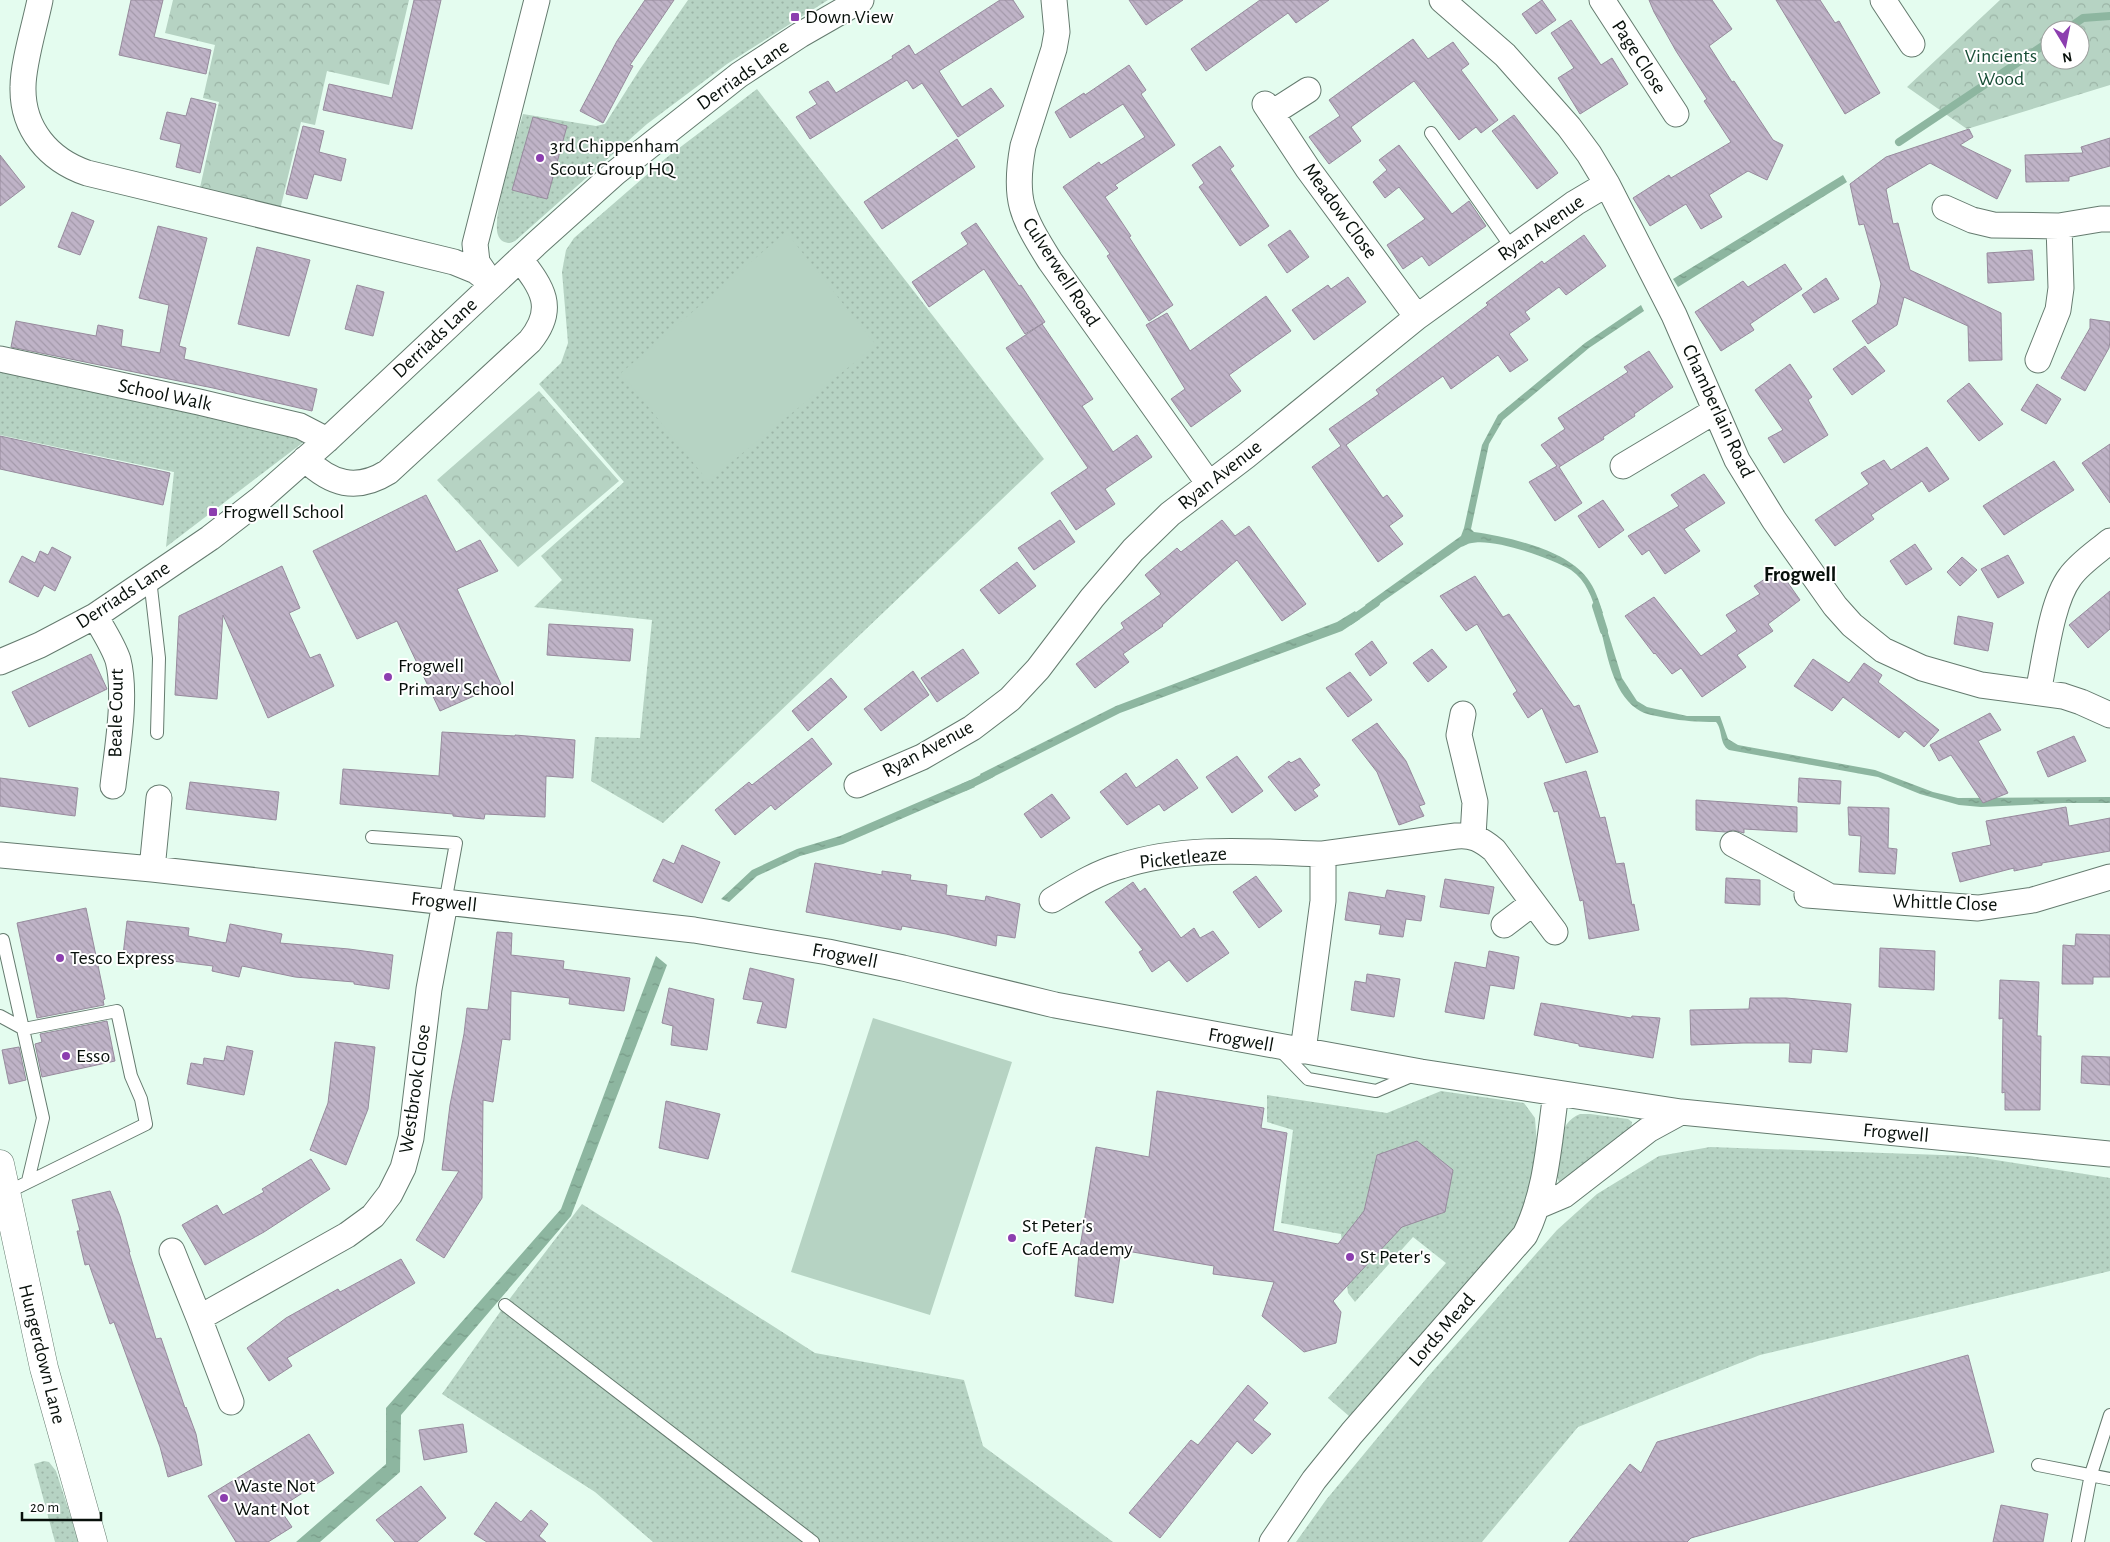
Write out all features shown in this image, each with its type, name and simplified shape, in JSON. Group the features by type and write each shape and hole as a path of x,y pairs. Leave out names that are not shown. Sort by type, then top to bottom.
{"main road":[{"name":"Hungerdown Lane","path":"0,1164 17,1187 44,1368 93,1542"}],"street":[{"path":"40,0 23,80 23,96 36,135 57,159 87,173 441,258 476,271 493,284"},
{"path":"493,284 476,257 475,244 537,0"},
{"name":"Derriads Lane","path":"0,662 95,616 210,538 259,500 327,440 588,196 704,101 766,57 861,0"},
{"name":"Culverwell Road","path":"1054,0 1056,32 1054,49 1023,146 1020,162 1019,187 1022,211 1029,228 1056,269 1209,484"},
{"name":"Chamberlain Road","path":"1442,0 1505,55 1534,86 1589,154 1607,184 1674,315 1737,460 1779,528 1835,606 1866,638 1901,660 1953,678 1981,685 2064,696 2110,715"},
{"name":"Page Close","path":"1602,0 1661,105"},
{"path":"1882,0 1912,44"},
{"name":"Meadow Close","path":"1308,90 1269,109 1313,176 1417,317"},
{"name":"Ryan Avenue","path":"857,785 922,757 972,728 1010,699 1038,669 1092,598 1133,550 1170,514 1417,317 1575,203 1607,184"},
{"path":"1955,220 1994,225 2059,226 2110,219"},
{"path":"2038,360 2038,332 2058,310 2061,288 2059,226"},
{"path":"441,258 458,258 465,254 478,233"},
{"path":"305,459 317,471 344,483 366,483 376,479 388,472 530,341 539,329 546,310 542,292 520,259"},
{"name":"School Walk","path":"0,359 300,426 327,440"},
{"path":"1624,466 1654,458 1715,411"},
{"path":"2038,692 2055,614 2064,588 2066,565 2110,541"},
{"name":"Beale Court","path":"95,616 118,660 121,680 119,728 113,786"},
{"path":"1463,714 1459,734 1475,802 1476,819 1473,836 1494,850 1555,932"},
{"path":"152,869 159,798"},
{"name":"Picketleaze","path":"1052,900 1090,878 1121,865 1160,856 1217,852 1323,854 1456,836 1473,836"},
{"name":"Whittle Close","path":"1733,844 1818,895 1978,908 2033,900 2110,877"},
{"path":"1303,1051 1323,901 1323,854"},
{"name":"Frogwell","path":"0,855 152,869 445,903 600,918 757,939 903,968 1055,1005 1421,1072 1681,1112 2110,1154"},
{"name":"Westbrook Close","path":"199,1318 348,1235 373,1216 390,1194 403,1168 411,1138 429,989 445,903"},
{"path":"1504,925 1533,904"},
{"name":"Lords Mead","path":"1272,1542 1314,1480 1352,1433 1525,1234 1538,1206 1556,1093"},
{"path":"1538,1206 1564,1194 1648,1130 1681,1112"},
{"path":"172,1251 231,1402"}],"lane":[{"path":"1431,133 1512,248"},
{"path":"150,579 159,658 157,733"},
{"path":"372,837 456,843 445,903"},
{"path":"3,940 43,1118 17,1187"},
{"path":"0,1016 24,1029 117,1012 131,1076 141,1099 146,1124 17,1187"},
{"path":"1276,1046 1308,1079 1356,1088 1376,1091 1421,1072"},
{"path":"505,1305 813,1542"},
{"path":"2078,1542 2091,1474 2110,1415"},
{"path":"2038,1465 2110,1479"}],"green space":[{"path":"173,0 409,0 389,85 327,71 315,125 301,122 280,210 199,192 219,102 203,98 215,45 165,33"},
{"path":"688,0 828,0 727,64 647,124 515,241 508,243 501,240 498,235 497,226 498,212 523,114 596,126 605,124 640,69"},
{"name":"Vincients Wood","path":"2000,0 2110,0 2110,85 1967,129 1907,87"},
{"path":"757,89 1044,459 663,823 591,781 595,737 640,738 652,620 534,607 562,580 541,556 624,482 539,384 561,363 568,343 562,272 566,250 574,238 666,158"},
{"path":"786,232 876,345 708,481 621,373"},
{"path":"0,352 319,423 301,444 166,547 174,472 0,435"},
{"path":"539,391 619,481 518,567 437,480"},
{"path":"873,1018 1012,1062 930,1315 791,1272"},
{"path":"1441,1091 1524,1103 1535,1118 1537,1146 1525,1214 1511,1237 1349,1416 1328,1398 1446,1263 1413,1237 1355,1302 1348,1293 1341,1234 1281,1223 1293,1130 1267,1122 1267,1095 1387,1113"},
{"path":"1580,1114 1628,1119 1632,1122 1631,1129 1559,1182 1557,1176 1560,1140 1572,1118"},
{"path":"1710,1147 1970,1156 2110,1178 2110,1271 1760,1355 1578,1427 1482,1542 1296,1542 1326,1500 1426,1379 1557,1230 1597,1194 1659,1156"},
{"path":"582,1204 815,1353 964,1380 983,1446 1113,1542 653,1542 595,1492 442,1394 505,1305"},
{"path":"44,1461 49,1462 56,1471 79,1542 55,1542 34,1464"}],"water":[{"path":"1843,175 1847,182 1678,287 1673,279"},
{"path":"1641,305 1644,311 1589,348 1503,420 1489,444 1471,529 1474,532 1503,537 1535,546 1565,559 1577,568 1590,582 1603,613 1597,616 1588,590 1581,579 1571,570 1522,550 1482,542 1471,543 1461,547 1369,611 1365,605 1461,536 1482,445 1498,415 1585,343"},
{"path":"1355,611 1360,619 1342,631 1120,713 985,781 980,774 1116,706 1337,622"},
{"path":"1604,620 1622,678 1637,701 1647,707 1687,716 1720,716 1728,739 1738,745 1875,770 1933,792 1958,798 2110,797 2110,803 1981,807 1959,805 1920,794 1878,777 1729,750 1722,741 1720,729 1716,722 1685,721 1651,715 1640,711 1628,701 1621,692 1611,670 1599,623"},
{"path":"970,780 975,787 843,844 800,856 757,876 729,902 721,899 752,870 797,849 840,836"},
{"path":"656,956 667,965 571,1216 401,1415 400,1472 320,1542 296,1542 386,1464 386,1408 561,1209"}],"building":[{"path":"131,0 163,0 154,37 211,50 206,74 119,55"},
{"path":"414,0 441,0 412,129 323,110 329,84 392,98"},
{"path":"645,0 674,0 630,65 633,66 603,123 580,111 617,41"},
{"path":"1000,0 1013,0 1024,17 939,71 962,107 991,88 1004,106 958,137 922,83 913,89 907,80 810,139 796,117 817,104 809,92 828,81 836,93 893,58 892,56 909,45 915,55"},
{"path":"1129,0 1183,0 1146,25"},
{"path":"1260,0 1329,0 1296,23 1288,13 1206,71 1191,49"},
{"path":"1542,0 1556,20 1536,34 1522,14"},
{"path":"1649,0 1712,0 1732,29 1709,46 1773,140 1783,145 1767,180 1748,171 1709,195 1722,217 1701,229 1686,204 1650,226 1633,198 1669,175 1671,178 1731,142 1704,101 1707,99 1676,51"},
{"path":"1776,0 1820,0 1835,23 1839,21 1880,93 1845,114"},
{"path":"1571,20 1601,65 1612,58 1628,84 1580,114 1558,78 1574,68 1551,33"},
{"path":"1413,39 1428,59 1453,42 1469,64 1461,70 1498,120 1481,133 1476,127 1459,140 1414,81 1351,127 1361,141 1329,164 1309,137 1340,116 1329,100"},
{"path":"1129,65 1146,90 1141,94 1175,145 1115,185 1118,188 1105,197 1173,305 1149,321 1107,256 1110,254 1063,187 1099,162 1101,165 1145,137 1123,104 1070,138 1055,112 1084,93 1085,95"},
{"path":"191,98 216,104 200,173 176,167 181,144 160,139 167,112 186,116"},
{"path":"1514,115 1558,173 1537,189 1492,131"},
{"name":"3rd Chippenham Scout Group HQ","path":"533,117 567,126 547,199 512,190"},
{"path":"303,126 324,131 319,152 346,159 341,181 314,174 307,199 286,194"},
{"path":"1969,129 1973,137 1960,145 2011,170 1997,199 1930,163 1886,189 1893,224 1898,223 1910,270 2001,313 2002,360 1969,361 1968,326 1904,297 1897,325 1868,344 1852,321 1877,304 1881,284 1864,224 1859,225 1850,184 1886,157"},
{"path":"2110,138 2110,166 2069,177 2069,181 2026,182 2025,155 2083,153 2081,147"},
{"path":"957,139 975,167 882,229 864,202"},
{"path":"1399,145 1452,214 1469,201 1486,226 1429,266 1422,256 1403,269 1387,245 1425,219 1399,187 1385,198 1373,182 1387,170 1379,160"},
{"path":"1220,146 1234,166 1230,169 1269,226 1240,246 1199,187 1204,183 1192,165"},
{"path":"0,155 25,187 0,206"},
{"path":"72,212 94,221 80,255 58,247"},
{"path":"976,223 1045,322 1025,334 984,269 929,307 912,282 968,244 961,233"},
{"path":"158,226 207,238 179,346 186,348 184,359 317,389 312,411 213,388 11,347 16,321 96,336 98,325 123,330 121,346 160,353 169,305 139,298"},
{"path":"1290,230 1309,257 1287,273 1268,245"},
{"path":"1584,235 1606,266 1566,295 1559,287 1525,312 1530,319 1509,334 1528,360 1510,372 1498,355 1451,389 1443,376 1346,445 1383,498 1387,495 1403,516 1389,526 1403,544 1378,562 1312,467 1341,446 1329,429 1379,394 1376,390 1488,305 1486,303 1542,261 1544,264"},
{"path":"257,247 310,260 289,336 238,324"},
{"path":"2032,250 2034,280 1988,283 1987,253"},
{"path":"1785,264 1802,289 1750,324 1754,330 1721,351 1695,312 1743,281 1748,287"},
{"path":"1348,277 1366,302 1314,340 1292,310 1328,285 1331,289"},
{"path":"1826,278 1839,299 1814,313 1802,295"},
{"path":"357,285 384,292 373,336 345,329"},
{"path":"1266,296 1291,331 1229,375 1241,391 1191,427 1171,399 1185,389 1146,325 1167,313 1190,351"},
{"path":"2090,319 2110,322 2110,341 2109,348 2085,391 2061,378 2090,328"},
{"path":"1042,324 1093,399 1082,406 1113,452 1137,435 1152,457 1105,489 1115,504 1076,530 1051,493 1088,468 1006,348"},
{"path":"1865,346 1885,371 1852,395 1833,369"},
{"path":"1649,351 1673,387 1634,414 1635,416 1603,437 1604,439 1559,467 1582,503 1555,521 1529,482 1557,466 1541,445 1565,429 1558,418 1628,372 1624,367"},
{"path":"1790,364 1812,397 1808,400 1828,435 1784,463 1768,438 1783,430 1755,390"},
{"path":"1969,383 2003,424 1979,441 1947,401"},
{"path":"2037,384 2061,399 2046,424 2021,410"},
{"path":"0,436 170,473 163,505 0,469"},
{"path":"2110,444 2110,503 2082,463"},
{"path":"1927,447 1949,479 1929,492 1922,481 1871,515 1874,519 1835,546 1815,520 1869,484 1861,473 1884,460 1891,470"},
{"path":"2054,461 2074,490 2004,535 1983,506"},
{"path":"1704,474 1725,503 1684,529 1700,551 1665,574 1649,550 1642,555 1628,536 1679,506 1671,495"},
{"path":"426,495 456,552 480,540 498,571 457,589 501,684 440,711 397,621 357,639 313,551"},
{"path":"1603,500 1624,530 1599,548 1578,516"},
{"path":"1060,520 1075,542 1034,570 1018,548"},
{"path":"1222,520 1235,536 1249,526 1306,604 1282,621 1237,560 1163,626 1123,654 1129,662 1095,688 1076,664 1124,628 1121,623 1161,594 1145,575 1177,548 1181,552"},
{"path":"1915,544 1932,569 1906,585 1890,561"},
{"path":"52,547 71,557 55,591 44,585 38,597 9,582 22,556 35,563 40,551 48,555"},
{"path":"2008,555 2024,583 1998,598 1981,569"},
{"path":"1962,557 1977,570 1960,586 1947,572"},
{"path":"1017,562 1036,586 999,614 980,590"},
{"path":"282,566 300,608 289,613 310,658 320,654 334,686 268,718 223,615 217,699 175,695 179,616"},
{"path":"1779,570 1800,600 1768,624 1773,631 1737,655 1746,667 1702,697 1681,668 1672,674 1625,616 1654,597 1701,656 1737,631 1726,615 1760,594 1754,586"},
{"path":"1475,576 1503,617 1509,614 1574,707 1579,705 1598,752 1566,763 1542,708 1528,718 1513,694 1517,691 1477,624 1466,631 1440,596"},
{"path":"2110,591 2110,629 2088,648 2069,625"},
{"path":"1958,616 1993,623 1988,651 1954,644"},
{"path":"549,624 633,629 630,661 547,655"},
{"path":"1372,641 1387,663 1370,676 1355,654"},
{"path":"963,649 979,673 937,702 921,678"},
{"path":"1432,649 1447,667 1428,682 1413,663"},
{"path":"91,654 107,689 29,727 12,692"},
{"path":"1813,659 1849,683 1864,663 1882,675 1878,682 1939,730 1924,747 1905,731 1899,738 1843,697 1832,711 1794,686"},
{"path":"913,671 929,695 881,731 864,709"},
{"path":"1350,672 1372,700 1348,717 1326,688"},
{"path":"831,678 847,697 808,731 792,711"},
{"path":"1990,713 2001,730 1978,741 2008,793 1983,803 1951,755 1939,761 1930,745"},
{"path":"1377,723 1406,761 1425,804 1419,806 1424,816 1399,825 1377,772 1352,740"},
{"path":"442,732 575,740 573,778 546,776 545,817 485,814 484,819 453,816 453,814 340,804 343,769 439,776"},
{"path":"2074,736 2086,761 2048,777 2037,752"},
{"path":"812,738 832,764 775,810 771,805 735,835 715,810 749,782 752,785"},
{"path":"1237,756 1263,791 1232,813 1206,777"},
{"path":"1300,758 1320,785 1313,790 1318,796 1295,811 1268,777 1289,761 1291,763"},
{"path":"1177,759 1198,788 1164,811 1159,804 1127,825 1100,792 1126,773 1136,788"},
{"path":"1586,771 1600,818 1605,817 1616,864 1624,863 1639,930 1589,939 1583,900 1580,901 1558,811 1554,812 1544,783"},
{"path":"0,778 78,788 75,816 0,806"},
{"path":"1799,778 1841,781 1840,804 1798,802"},
{"path":"190,782 279,792 276,820 186,809"},
{"path":"1052,794 1070,818 1041,838 1024,814"},
{"path":"1696,800 1797,807 1797,832 1744,829 1744,833 1733,830 1726,832 1696,830"},
{"path":"1848,807 1889,808 1888,848 1897,849 1895,874 1859,872 1861,836 1849,835"},
{"path":"2066,807 2069,826 2110,818 2110,851 2042,863 2042,865 2014,871 2014,868 1960,882 1952,853 1991,845 1986,821"},
{"path":"682,845 720,862 702,903 653,881 663,859 674,864"},
{"path":"815,863 882,875 882,871 911,875 910,880 947,885 946,895 985,901 986,896 1020,904 1015,938 997,935 996,946 902,926 901,930 806,912"},
{"path":"1256,876 1282,911 1259,928 1233,892"},
{"path":"1726,878 1760,880 1760,905 1725,903"},
{"path":"1445,879 1494,887 1489,914 1440,907"},
{"path":"1133,882 1140,892 1145,888 1181,938 1194,928 1200,938 1213,931 1229,953 1187,982 1169,960 1152,972 1139,952 1143,950 1105,902"},
{"path":"1387,890 1425,896 1421,921 1406,919 1403,937 1379,934 1381,925 1345,920 1349,892 1385,898"},
{"name":"Tesco Express","path":"86,908 105,999 103,1000 104,1005 37,1018 17,923"},
{"path":"127,921 189,928 188,936 226,943 230,924 282,934 280,943 393,955 389,989 354,984 354,982 295,977 242,966 239,977 212,971 213,966 123,955"},
{"path":"497,932 512,933 511,955 564,961 563,969 630,978 624,1011 569,1004 570,998 511,991 510,1040 502,1039 493,1102 483,1100 482,1198 444,1258 416,1240 459,1171 442,1170 450,1105 464,1034 467,1008 488,1010"},
{"path":"2076,934 2110,935 2110,977 2093,977 2093,984 2062,984 2063,945 2075,946"},
{"path":"1880,948 1935,951 1934,990 1879,987"},
{"path":"1489,951 1519,957 1514,989 1490,985 1484,1019 1445,1012 1455,962 1486,968"},
{"path":"750,968 794,979 786,1028 757,1023 763,1002 743,999"},
{"path":"1367,974 1400,979 1394,1017 1351,1010 1355,981 1366,983"},
{"path":"2000,980 2039,982 2037,1036 2041,1036 2040,1110 2005,1110 2005,1092 2002,1093 2003,1018 1999,1019"},
{"path":"669,988 714,999 707,1050 671,1045 673,1026 662,1023"},
{"path":"1750,998 1786,998 1851,1004 1847,1052 1812,1049 1811,1063 1789,1062 1790,1043 1691,1045 1690,1010 1749,1009"},
{"path":"1541,1003 1631,1018 1632,1016 1660,1018 1653,1058 1579,1046 1579,1044 1534,1035"},
{"path":"107,1021 115,1061 42,1077 35,1044 42,1042 40,1034"},
{"path":"335,1042 375,1047 368,1109 346,1165 310,1150 328,1103"},
{"path":"227,1046 253,1051 244,1095 187,1084 191,1063 203,1065 204,1058 224,1061"},
{"path":"19,1047 26,1080 9,1084 2,1050"},
{"path":"2082,1056 2110,1057 2110,1085 2081,1083"},
{"path":"1157,1091 1264,1108 1261,1128 1287,1133 1273,1231 1338,1244 1364,1211 1377,1155 1417,1141 1453,1170 1445,1212 1402,1227 1333,1301 1341,1312 1336,1343 1304,1352 1262,1316 1274,1282 1213,1274 1214,1266 1121,1250 1113,1303 1075,1296 1079,1254 1096,1147 1149,1157"},
{"path":"666,1101 720,1114 708,1159 659,1148"},
{"path":"311,1159 330,1189 264,1232 205,1265 182,1225 217,1205 223,1215 264,1192 262,1189"},
{"path":"110,1191 120,1216 156,1339 161,1338 196,1434 202,1465 168,1477 160,1447 114,1322 110,1324 89,1264 85,1265 77,1231 80,1231 72,1200"},
{"path":"401,1259 415,1283 287,1358 292,1366 269,1381 247,1348 286,1318 338,1289 340,1292"},
{"path":"1968,1355 1994,1452 1691,1538 1687,1542 1569,1542 1630,1464 1641,1473 1657,1442"},
{"path":"1248,1385 1268,1403 1253,1420 1271,1434 1252,1454 1237,1441 1160,1538 1129,1513 1191,1440 1198,1445"},
{"path":"463,1424 467,1452 424,1460 419,1430"},
{"path":"309,1434 334,1473 279,1508 292,1527 268,1542 236,1542 208,1496"},
{"path":"421,1486 446,1518 417,1542 395,1542 376,1520"},
{"path":"496,1502 521,1522 531,1510 548,1524 539,1536 546,1542 487,1542 474,1534"},
{"path":"2001,1505 2048,1514 2043,1542 1993,1542"}],"waterway":[{"path":"2080,20 2083,18 2110,16"},
{"path":"1899,142 2040,48"},
{"path":"1350,621 1376,603"},
{"path":"1596,606 1604,631"},
{"path":"965,787 991,774"}],"place":[{"name":"Down View","path":"795,17"},
{"name":"3rd Chippenham Scout Group HQ","path":"540,158"},
{"name":"Frogwell School","path":"213,512"},
{"name":"Frogwell Primary School","path":"388,677"},
{"name":"Tesco Express","path":"60,958"},
{"name":"Esso","path":"66,1056"},
{"name":"St Peter's CofE Academy","path":"1012,1238"},
{"name":"St Peter's","path":"1350,1257"},
{"name":"Waste Not Want Not","path":"224,1498"}],"district":[{"name":"Frogwell","path":"1800,574"}]}
